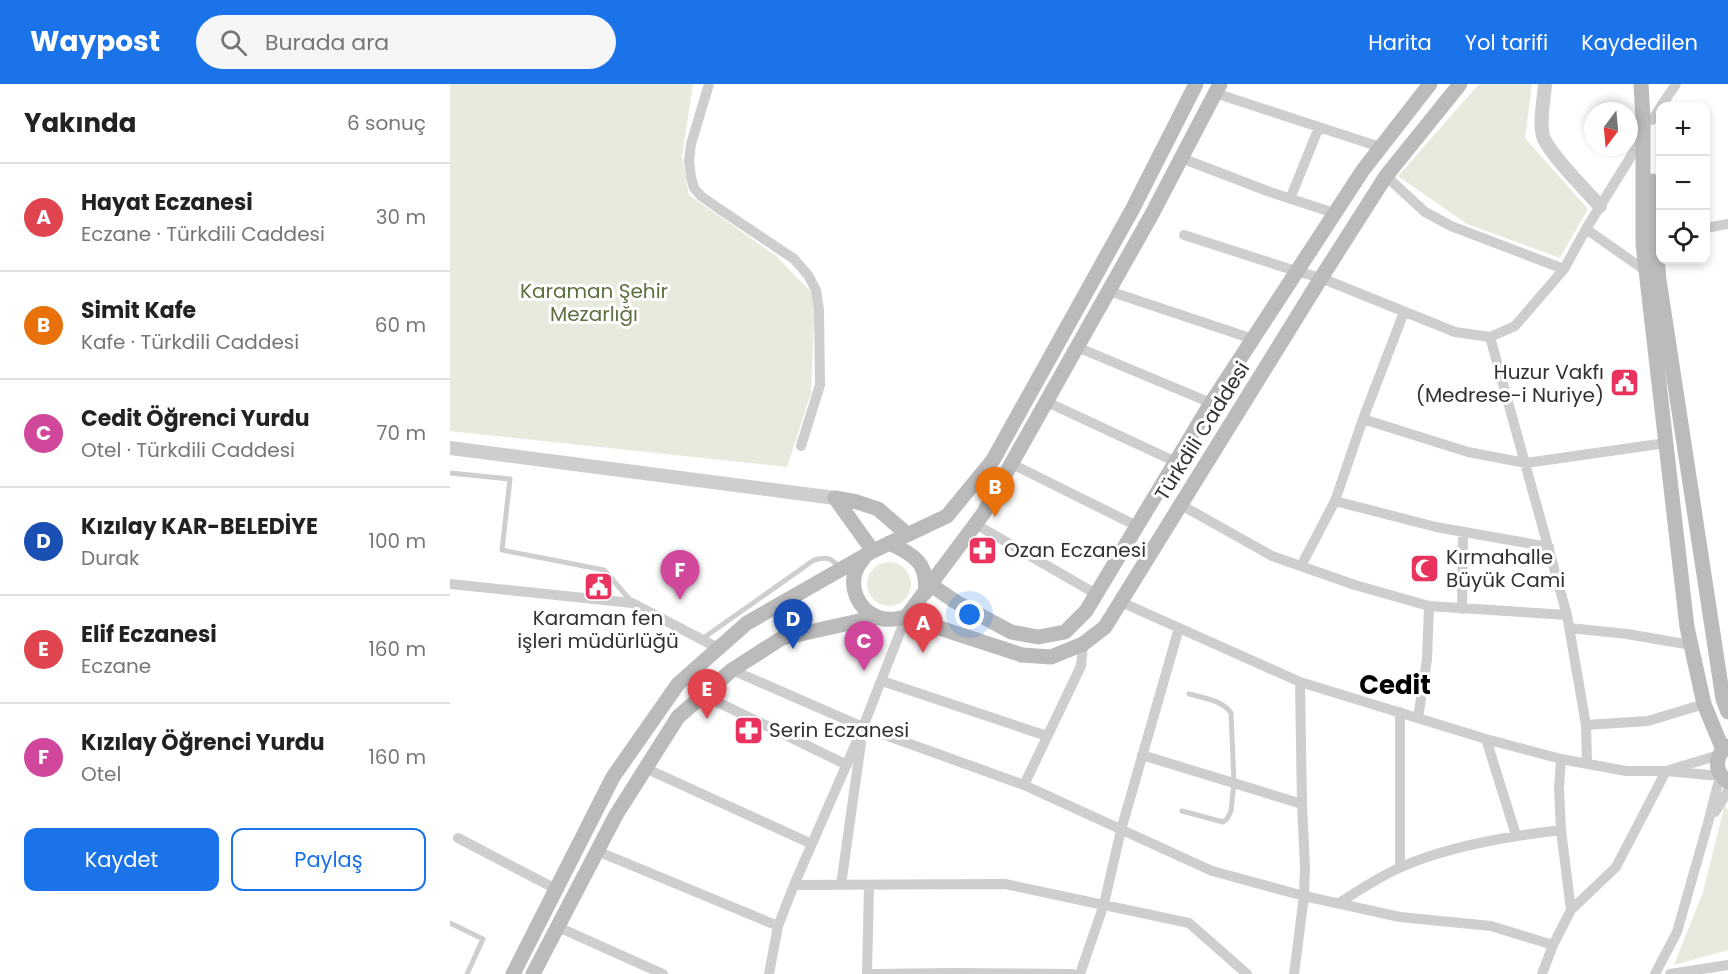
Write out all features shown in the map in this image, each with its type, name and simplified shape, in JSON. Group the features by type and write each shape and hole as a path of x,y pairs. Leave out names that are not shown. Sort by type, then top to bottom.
{"main road":[{"path":"513,974 613,777 678,684 747,622 869,553 947,516 993,460 1132,210 1196,84"},
{"name":"Türkdili Caddesi","path":"906,617 1022,655 1051,657 1083,644 1105,627 1386,176 1460,84"},
{"path":"1641,84 1643,244 1687,627 1704,704 1723,750 1717,770 1724,779"},
{"path":"1651,84 1656,103"},
{"name":"Türkdili Caddesi","path":"928,589 1011,632 1038,637 1065,632 1086,611 1252,339 1363,170 1425,85"},
{"path":"869,553 857,568 854,579 854,591 859,602 877,617 886,619 906,617 977,525 1109,291 1217,89"},
{"path":"1658,156 1658,210"},
{"path":"1659,264 1659,280 1726,703"},
{"path":"835,498 878,509 907,534"},
{"path":"835,498 869,553"},
{"path":"889,543 914,556 925,574 928,589"},
{"path":"533,974 616,815 678,717 732,670 782,639 877,617"}],"street":[{"path":"709,84 691,144 689,161 694,188 701,196 794,259 808,275 816,290 819,310 820,385 801,446"},
{"path":"1545,84 1543,137 1553,152 1600,206"},
{"path":"1664,102 1676,84"},
{"path":"1217,89 1380,147"},
{"path":"1290,199 1319,127"},
{"path":"1184,235 1321,278 1455,332 1490,337 1515,326 1564,269 1643,137"},
{"path":"1181,158 1334,213"},
{"path":"1386,176 1425,212 1442,221 1564,269"},
{"path":"1710,227 1728,224"},
{"path":"1586,229 1646,271"},
{"path":"1109,291 1252,339"},
{"path":"1301,566 1335,501 1404,312"},
{"path":"1490,337 1567,615 1586,724 1587,764"},
{"path":"1077,347 1211,403"},
{"path":"1047,402 1176,462"},
{"path":"1364,420 1468,452 1526,463 1666,443"},
{"path":"450,448 835,498"},
{"path":"1012,464 1137,526"},
{"path":"1335,501 1436,527 1549,547"},
{"path":"1181,505 1272,556 1355,585 1429,606 1567,615"},
{"path":"977,525 1096,594"},
{"path":"1462,609 1463,532"},
{"path":"450,584 632,603 718,648"},
{"path":"1121,602 1300,682 1486,739 1561,759 1626,771 1666,771 1724,779 1708,823 1677,932 1655,974"},
{"path":"1418,718 1427,659 1429,606"},
{"path":"769,974 778,926 863,727 906,617"},
{"path":"1080,974 1104,904 1121,830 1179,628"},
{"path":"1569,628 1627,634 1691,645"},
{"path":"1024,785 1081,666 1083,644"},
{"path":"732,670 863,727 1024,785 1212,871 1304,896 1400,917 1491,926 1553,945"},
{"path":"1726,703 1728,676"},
{"path":"882,681 1047,736"},
{"path":"1294,974 1304,896 1305,868 1300,682"},
{"path":"703,695 847,765"},
{"path":"1586,724 1648,721 1704,704"},
{"path":"1400,712 1400,867"},
{"path":"841,885 863,727"},
{"path":"1486,739 1516,835"},
{"path":"1542,974 1553,945 1571,910 1616,867 1666,771 1723,750"},
{"path":"1142,755 1302,804"},
{"path":"1561,759 1559,788 1561,830 1571,910"},
{"path":"645,768 812,844"},
{"path":"1708,823 1728,791"},
{"path":"1339,903 1374,880 1400,867 1440,853 1516,835 1561,830"},
{"path":"458,838 556,889"},
{"path":"597,851 778,926"},
{"path":"794,885 1005,885 1104,904 1188,923 1247,974"},
{"path":"867,974 869,885"},
{"path":"558,927 663,974"},
{"path":"1670,974 1728,965"},
{"path":"873,974 1073,974"}],"lane":[{"path":"450,473 510,479 502,550 604,570 632,603"},
{"path":"701,639 814,560 831,558 842,569"},
{"path":"1182,811 1223,822 1231,812 1234,783 1231,713 1220,703 1189,694"},
{"path":"450,923 483,939 467,974"}],"green space":[{"name":"Karaman Şehir Mezarlığı","path":"450,84 693,84 682,157 689,195 776,256 815,296 811,393 787,467 450,431"},
{"path":"1479,84 1532,84 1525,138 1588,209 1560,258 1467,224 1398,176"},
{"path":"889,562 905,568 911,584 905,600 889,606 873,600 867,584 873,568"},
{"path":"1725,804 1728,811 1728,950 1674,965 1703,892"}],"place":[{"name":"Huzur Vakfı (Medrese-i Nuriye)","path":"1625,383"},
{"name":"Simit Kafe","path":"995,517"},
{"name":"Ozan Eczanesi","path":"983,550"},
{"name":"Kırmahalle Büyük Cami","path":"1425,569"},
{"name":"Karaman fen işleri müdürlüğü","path":"598,587"},
{"name":"Kızılay Öğrenci Yurdu","path":"680,600"},
{"name":"Kızılay KAR-BELEDİYE","path":"793,649"},
{"name":"Hayat Eczanesi","path":"923,653"},
{"name":"Cedit Öğrenci Yurdu","path":"864,671"},
{"name":"Elif Eczanesi","path":"707,719"},
{"name":"Serin Eczanesi","path":"748,730"}],"district":[{"name":"Cedit","path":"1395,685"}]}
